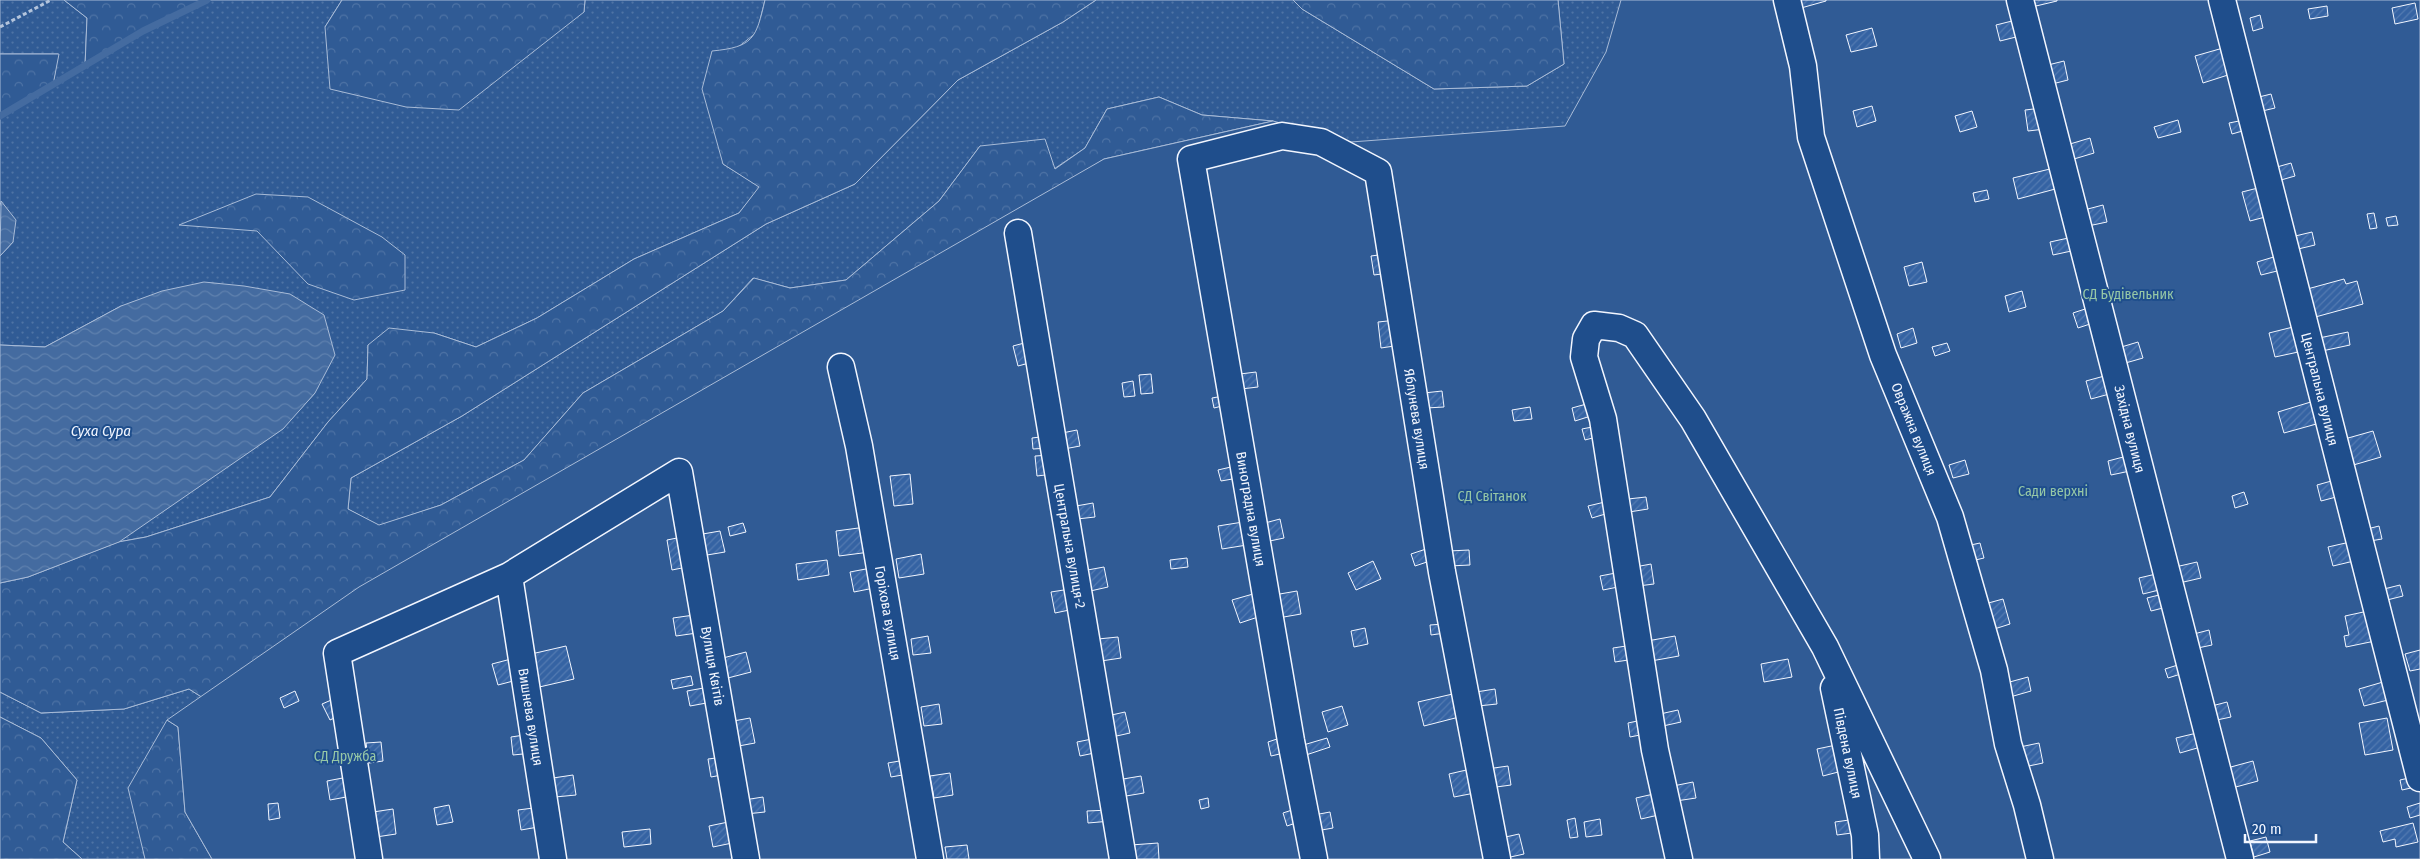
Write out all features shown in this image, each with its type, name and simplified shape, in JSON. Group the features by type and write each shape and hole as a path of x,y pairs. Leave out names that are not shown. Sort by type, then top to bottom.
{"lane":[{"name":"Овражна вулиця","path":"1787,0 1804,66 1811,137 1883,354 1950,517 1994,670 2008,744 2027,805 2040,859"},
{"name":"Західна вулиця","path":"2020,0 2240,859"},
{"name":"Центральна вулиця","path":"2222,0 2420,778"},
{"name":"Яблунева вулиця","path":"1191,159 1282,136 1321,142 1378,172 1442,572 1497,859"},
{"name":"Виноградна вулиця","path":"1191,159 1291,741 1314,859"},
{"name":"Центральна вулиця-2","path":"1018,233 1123,859"},
{"path":"1679,859 1655,750 1603,419 1584,357 1586,339 1594,325 1619,328 1635,335 1693,420 1825,648 1927,859"},
{"name":"Горіхова вулиця","path":"841,367 859,446 930,859"},
{"name":"Вулиця Квітів","path":"509,576 679,472 746,859"},
{"path":"369,859 337,653 509,576"},
{"name":"Вишнева вулиця","path":"509,576 553,859"},
{"name":"Південа вулиця","path":"1825,648 1865,836 1866,859"}],"path":[{"path":"0,28 51,0"}],"green space":[{"path":"0,0 64,0 87,18 85,66 143,31 207,0 342,0 325,27 584,12 585,0 765,0 757,32 737,48 723,164 760,187 739,213 634,259 537,318 476,347 434,333 368,345 367,379 328,422 270,497 146,537 118,542 282,429 315,393 121,306 45,347 0,345 0,256 13,242 0,202 0,116 53,85 58,54 0,54"},
{"path":"64,0 207,0 143,31 85,66 87,18"},
{"path":"342,0 585,0 584,12 459,110 406,107 330,89 325,27"},
{"path":"765,0 1096,0 1063,22 958,80 855,184 766,224 462,416 351,478 348,509 379,525 441,505 524,460 583,393 723,311 754,278 790,288 846,280 939,201 980,146 1045,139 1055,169 1085,148 1107,109 1159,97 1202,115 1273,121 1104,159 233,717 189,689 124,709 41,713 0,692 0,583 28,577 118,542 146,537 270,497 328,422 367,379 368,345 389,328 434,333 476,347 537,318 634,259 739,213 759,187 723,164 702,89 712,51 737,47 751,38 759,23"},
{"path":"1096,0 1293,0 1302,9 1434,89 1527,86 1564,64 1558,0 1695,0 1726,324 1273,121 1202,115 1159,97 1107,109 1085,148 1054,169 980,146 939,201 846,280 790,288 753,278 723,311 583,393 524,460 441,505 379,526 348,509 351,478 462,416 766,224 855,184 958,80 1063,22"},
{"path":"1293,0 1558,0 1564,64 1527,86 1434,89 1302,9"},
{"path":"0,54 59,54 53,85 0,116"},
{"path":"256,194 308,197 382,237 405,255 405,290 354,300 308,284 257,231 179,225"},
{"path":"189,689 233,717 212,859 185,812 141,837 145,859 82,859 63,842 77,780 41,738 0,717 0,692 41,713 124,709"},
{"path":"0,717 41,738 77,780 63,842 82,859 0,859"},
{"path":"167,720 178,727 185,812 212,859 145,859 128,788"}],"shaded area":[{"name":"Сади верхні","path":"1621,0 2420,0 2420,859 212,859 185,812 178,727 167,720 359,587 1104,159 1273,121 1351,142 1565,126 1606,52"}],"water":[{"path":"1,201 16,220 13,242 0,256"},
{"name":"Суха Сура","path":"204,282 244,286 290,294 324,315 335,355 315,393 283,429 119,542 28,577 0,583 0,345 45,347 121,306 162,291"}],"building":[{"path":"1799,0 1826,0 1826,1 1801,8"},
{"path":"2034,0 2057,0 2057,1 2036,6"},
{"path":"2415,3 2418,19 2395,24 2392,8"},
{"path":"2327,6 2328,16 2310,19 2308,9"},
{"path":"2260,15 2263,28 2253,31 2250,18"},
{"path":"2016,20 2020,36 2000,41 1996,25"},
{"path":"1872,28 1877,46 1851,52 1846,35"},
{"path":"2223,48 2231,74 2203,83 2195,56"},
{"path":"2064,61 2068,80 2048,85 2044,66"},
{"path":"2271,94 2275,108 2258,112 2255,98"},
{"path":"1872,106 1876,121 1857,127 1853,111"},
{"path":"2042,108 2045,129 2028,131 2025,110"},
{"path":"1972,111 1977,127 1960,132 1955,116"},
{"path":"2178,120 2181,132 2158,138 2154,127"},
{"path":"2244,120 2246,130 2232,134 2229,123"},
{"path":"2090,138 2094,153 2074,159 2070,144"},
{"path":"2291,163 2295,176 2274,182 2270,169"},
{"path":"2054,168 2059,188 2018,199 2013,178"},
{"path":"2262,187 2269,216 2250,221 2242,192"},
{"path":"1987,190 1989,199 1975,202 1973,193"},
{"path":"2103,205 2107,222 2088,226 2084,210"},
{"path":"2374,213 2377,228 2370,229 2367,214"},
{"path":"2396,216 2398,225 2388,226 2386,218"},
{"path":"2312,232 2315,245 2294,250 2291,237"},
{"path":"2073,237 2076,250 2053,255 2050,242"},
{"path":"1386,254 1389,273 1374,275 1371,256"},
{"path":"2277,256 2281,270 2261,275 2257,262"},
{"path":"1922,262 1927,282 1909,286 1904,267"},
{"path":"2344,279 2346,284 2357,281 2363,304 2308,319 2300,291"},
{"path":"2022,291 2026,307 2009,312 2005,296"},
{"path":"2091,307 2096,322 2078,328 2073,313"},
{"path":"1397,320 1401,345 1381,348 1378,322"},
{"path":"2297,326 2303,351 2275,357 2269,333"},
{"path":"1913,328 1917,343 1901,348 1897,334"},
{"path":"2348,332 2350,345 2322,351 2319,338"},
{"path":"1028,342 1033,362 1018,366 1013,346"},
{"path":"2138,342 2143,358 2122,364 2118,348"},
{"path":"1947,343 1950,351 1935,356 1932,347"},
{"path":"1256,372 1258,387 1241,389 1240,374"},
{"path":"1151,374 1153,393 1141,394 1139,375"},
{"path":"2108,375 2113,393 2091,399 2086,381"},
{"path":"1133,381 1135,396 1124,397 1122,383"},
{"path":"1442,391 1444,407 1426,408 1424,393"},
{"path":"1223,396 1226,405 1214,408 1212,398"},
{"path":"2314,401 2320,423 2284,433 2278,412"},
{"path":"1590,403 1594,415 1575,421 1572,408"},
{"path":"1530,407 1532,419 1514,421 1512,410"},
{"path":"1597,426 1600,436 1585,440 1582,429"},
{"path":"1077,430 1080,446 1064,449 1062,433"},
{"path":"2373,431 2381,457 2350,466 2341,440"},
{"path":"1048,436 1049,448 1033,449 1032,438"},
{"path":"1051,455 1053,474 1037,476 1035,456"},
{"path":"2127,456 2130,471 2111,475 2108,461"},
{"path":"1965,460 1969,474 1953,478 1949,465"},
{"path":"1235,466 1238,478 1221,481 1218,470"},
{"path":"910,474 913,504 894,506 890,476"},
{"path":"2335,480 2340,496 2321,501 2317,485"},
{"path":"2244,492 2248,504 2235,508 2232,496"},
{"path":"1646,497 1648,509 1629,512 1628,499"},
{"path":"1609,501 1612,512 1592,518 1588,506"},
{"path":"1093,503 1095,517 1077,519 1076,506"},
{"path":"1280,519 1284,538 1265,542 1261,524"},
{"path":"1243,522 1247,545 1222,549 1218,526"},
{"path":"743,523 746,532 730,536 728,527"},
{"path":"2379,526 2382,539 2370,541 2367,529"},
{"path":"866,527 870,552 839,556 836,531"},
{"path":"720,531 725,552 701,556 697,535"},
{"path":"682,537 687,567 672,570 667,540"},
{"path":"2350,542 2354,561 2333,566 2328,547"},
{"path":"1980,543 1984,558 1971,561 1966,546"},
{"path":"1429,548 1433,560 1415,566 1411,554"},
{"path":"1469,550 1470,565 1449,566 1449,551"},
{"path":"921,554 924,574 899,578 896,559"},
{"path":"1187,558 1188,567 1171,569 1170,560"},
{"path":"827,560 829,575 798,580 796,564"},
{"path":"1373,561 1381,579 1356,590 1348,573"},
{"path":"2197,562 2201,578 2175,584 2171,568"},
{"path":"1651,564 1654,584 1638,586 1635,567"},
{"path":"1104,567 1108,587 1086,592 1082,571"},
{"path":"871,568 874,588 854,592 850,572"},
{"path":"1621,572 1623,586 1603,590 1600,576"},
{"path":"2156,574 2159,590 2143,594 2139,578"},
{"path":"2400,585 2403,596 2387,600 2384,589"},
{"path":"1070,589 1074,609 1055,613 1051,592"},
{"path":"1297,591 1301,614 1278,618 1274,595"},
{"path":"1253,594 1261,616 1240,623 1232,600"},
{"path":"2163,594 2167,607 2151,611 2147,598"},
{"path":"2003,599 2010,624 1988,631 1981,605"},
{"path":"2368,611 2375,641 2346,647 2344,636 2349,635 2345,616"},
{"path":"701,614 704,632 676,636 673,618"},
{"path":"1444,624 1445,633 1431,635 1430,625"},
{"path":"1365,628 1368,644 1354,647 1351,631"},
{"path":"2209,630 2212,645 2193,649 2190,635"},
{"path":"928,636 931,653 913,655 911,639"},
{"path":"1675,636 1679,656 1651,661 1647,641"},
{"path":"1118,637 1121,658 1101,661 1098,639"},
{"path":"1633,645 1635,659 1615,662 1613,648"},
{"path":"566,646 574,679 535,688 527,655"},
{"path":"2420,650 2420,669 2410,671 2405,654"},
{"path":"746,652 751,672 724,679 719,659"},
{"path":"511,659 517,680 498,685 492,664"},
{"path":"1788,659 1792,677 1764,682 1761,664"},
{"path":"2181,664 2184,673 2168,678 2165,669"},
{"path":"691,676 693,685 673,689 671,680"},
{"path":"2028,677 2031,691 2010,697 2006,683"},
{"path":"2383,682 2388,700 2364,706 2359,689"},
{"path":"709,687 712,702 690,706 687,691"},
{"path":"1495,689 1497,704 1478,706 1476,692"},
{"path":"295,691 299,701 284,708 280,698"},
{"path":"1457,693 1463,716 1424,726 1418,702"},
{"path":"336,698 343,714 330,720 322,704"},
{"path":"2227,702 2231,717 2212,721 2208,707"},
{"path":"939,704 942,724 924,726 921,707"},
{"path":"1342,706 1348,725 1328,732 1322,712"},
{"path":"1678,710 1681,722 1663,726 1660,714"},
{"path":"1125,712 1130,733 1112,737 1107,716"},
{"path":"750,718 755,743 733,747 728,722"},
{"path":"2387,718 2393,750 2365,755 2359,723"},
{"path":"1642,720 1645,734 1630,737 1628,723"},
{"path":"2201,732 2204,746 2180,753 2176,738"},
{"path":"531,734 533,753 513,755 511,737"},
{"path":"1097,738 1099,752 1080,756 1077,742"},
{"path":"1280,738 1284,753 1271,756 1268,742"},
{"path":"1327,738 1330,747 1303,756 1300,746"},
{"path":"381,742 383,761 369,763 366,743"},
{"path":"2039,743 2043,763 2024,767 2020,747"},
{"path":"1836,745 1842,771 1823,776 1817,749"},
{"path":"724,757 727,774 711,777 708,759"},
{"path":"905,760 908,774 891,777 888,763"},
{"path":"2253,761 2258,781 2232,788 2227,768"},
{"path":"1508,766 1511,785 1489,788 1487,769"},
{"path":"1475,768 1480,792 1454,797 1449,774"},
{"path":"950,773 953,795 934,798 930,776"},
{"path":"573,775 576,795 555,797 553,778"},
{"path":"353,776 357,795 330,800 327,781"},
{"path":"1141,776 1144,793 1120,797 1117,780"},
{"path":"2409,778 2411,788 2402,790 2400,780"},
{"path":"1693,782 1696,798 1676,801 1673,786"},
{"path":"1658,793 1663,814 1641,819 1636,798"},
{"path":"763,797 765,812 746,814 744,800"},
{"path":"1208,798 1209,807 1201,809 1199,800"},
{"path":"278,803 280,818 269,820 268,804"},
{"path":"2420,803 2420,815 2410,818 2407,807"},
{"path":"449,805 453,822 437,825 434,808"},
{"path":"541,807 544,826 521,830 518,810"},
{"path":"393,809 396,834 376,837 373,812"},
{"path":"1295,809 1299,822 1287,826 1283,813"},
{"path":"1110,810 1111,821 1088,823 1087,811"},
{"path":"1330,812 1333,828 1316,831 1314,815"},
{"path":"1575,818 1578,837 1570,838 1567,820"},
{"path":"1600,819 1602,835 1586,837 1584,822"},
{"path":"1856,819 1859,832 1837,835 1835,822"},
{"path":"733,821 737,842 713,847 709,826"},
{"path":"2413,823 2418,842 2396,847 2395,839 2383,842 2380,831"},
{"path":"650,829 651,844 624,847 622,832"},
{"path":"1519,834 1524,854 1506,858 1501,838"},
{"path":"2266,837 2270,852 2254,857 2250,841"},
{"path":"1158,843 1159,859 1132,859 1131,845"},
{"path":"967,845 969,859 947,859 945,847"}],"waterway":[{"path":"0,116 143,31 207,0"}],"park label":[{"name":"СД Будівельник","path":"2128,294"},
{"name":"СД Світанок","path":"1492,496"},
{"name":"СД Дружба","path":"345,756"}]}
